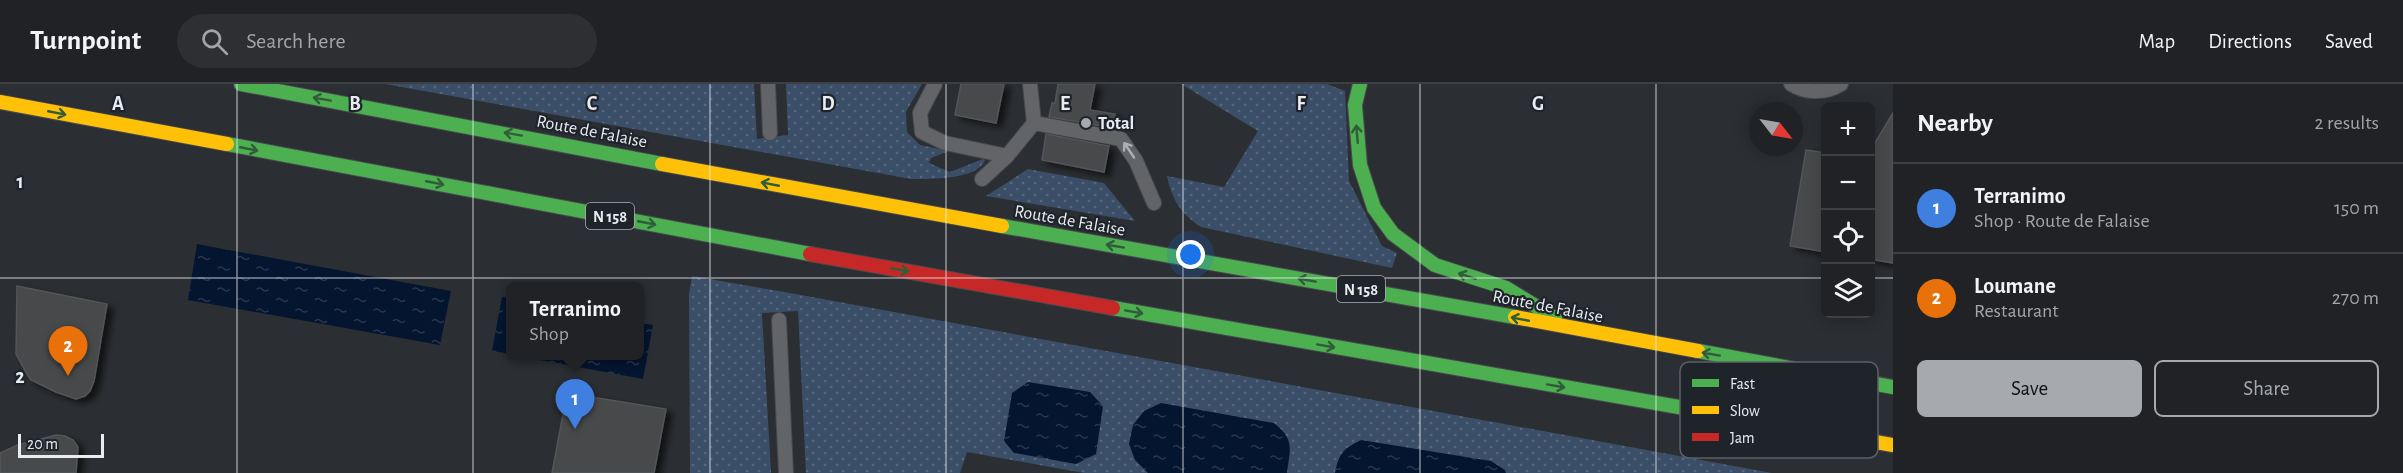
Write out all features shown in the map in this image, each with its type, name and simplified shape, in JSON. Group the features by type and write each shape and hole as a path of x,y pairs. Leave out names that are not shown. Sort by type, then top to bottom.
{"highway":[{"name":"Route de Falaise","path":"241,84 844,198 1372,291 1754,362"},
{"name":"N 158","path":"1360,84 1355,105 1360,165 1374,208 1393,234 1435,266 1506,288 1575,330"},
{"name":"N 158","path":"0,102 843,260 1680,407"},
{"name":"Route de Falaise","path":"1878,384 1893,387"},
{"name":"N 158","path":"1878,442 1893,445"}],"lane":[{"path":"768,84 770,133"},
{"path":"935,84 920,113 922,132 945,143 1007,156"},
{"path":"982,179 1007,156 1034,123 1030,84"},
{"path":"1791,84 1798,89 1818,92 1841,84"},
{"path":"1034,123 1121,139 1136,161 1154,203"},
{"path":"779,320 786,473"}],"shaded area":[{"path":"385,84 754,84 757,139 788,135 786,84 922,84 906,112 907,132 920,145 949,151 931,158 929,163 950,172 985,160 981,167 963,175 911,179"},
{"path":"1181,84 1327,84 1345,91 1349,181 1382,246 1397,253 1392,268 1201,227 1188,217 1175,199 1167,176 1224,187 1258,131"},
{"path":"1028,169 1104,183 1135,221 986,196"},
{"path":"692,276 1772,473 1084,473 967,452 960,473 806,473 798,311 762,313 771,473 690,473 689,294"}],"water":[{"path":"197,244 451,291 440,345 188,300"},
{"path":"502,297 506,298 506,353 492,351"},
{"path":"644,324 653,325 643,379 540,360 644,360"},
{"path":"1028,382 1090,392 1103,406 1096,454 1076,464 1014,453 1004,441 1012,393"},
{"path":"1161,403 1274,423 1285,434 1290,445 1287,473 1148,473 1135,460 1129,444 1133,425 1144,411"},
{"path":"1361,440 1491,461 1506,473 1335,473 1343,452"}],"building":[{"path":"961,84 1004,84 996,123 955,115"},
{"path":"1058,84 1095,84 1090,110 1115,114 1112,128 1049,117 1052,103 1055,103"},
{"path":"1893,113 1893,263 1875,260 1875,143"},
{"path":"1046,134 1109,146 1104,172 1042,160"},
{"path":"1806,150 1821,152 1821,251 1790,246"},
{"path":"17,286 107,304 94,381 85,396 76,399 56,392 31,380 27,374 16,354"},
{"path":"567,393 666,409 654,473 552,473"},
{"path":"56,435 73,440 78,447 76,473 0,473 0,453 18,445"}],"traffic: fast":[{"path":"241,84 662,164"},
{"path":"1360,84 1355,105 1360,165 1374,208 1393,234 1435,265 1506,288 1555,318"},
{"path":"227,144 810,254"},
{"path":"1002,226 1515,317"},
{"path":"1113,308 1680,407"},
{"path":"1698,351 1758,362"},
{"path":"1878,384 1893,387"}],"traffic: slow":[{"path":"0,102 227,144"},
{"path":"662,164 1002,226"},
{"path":"1515,317 1698,351"},
{"path":"1878,442 1893,445"}],"traffic: jam":[{"path":"810,254 1113,308"}],"place":[{"name":"Total","path":"1086,123"},
{"name":"Loumane","path":"68,376"},
{"name":"Terranimo","path":"575,429"}]}
